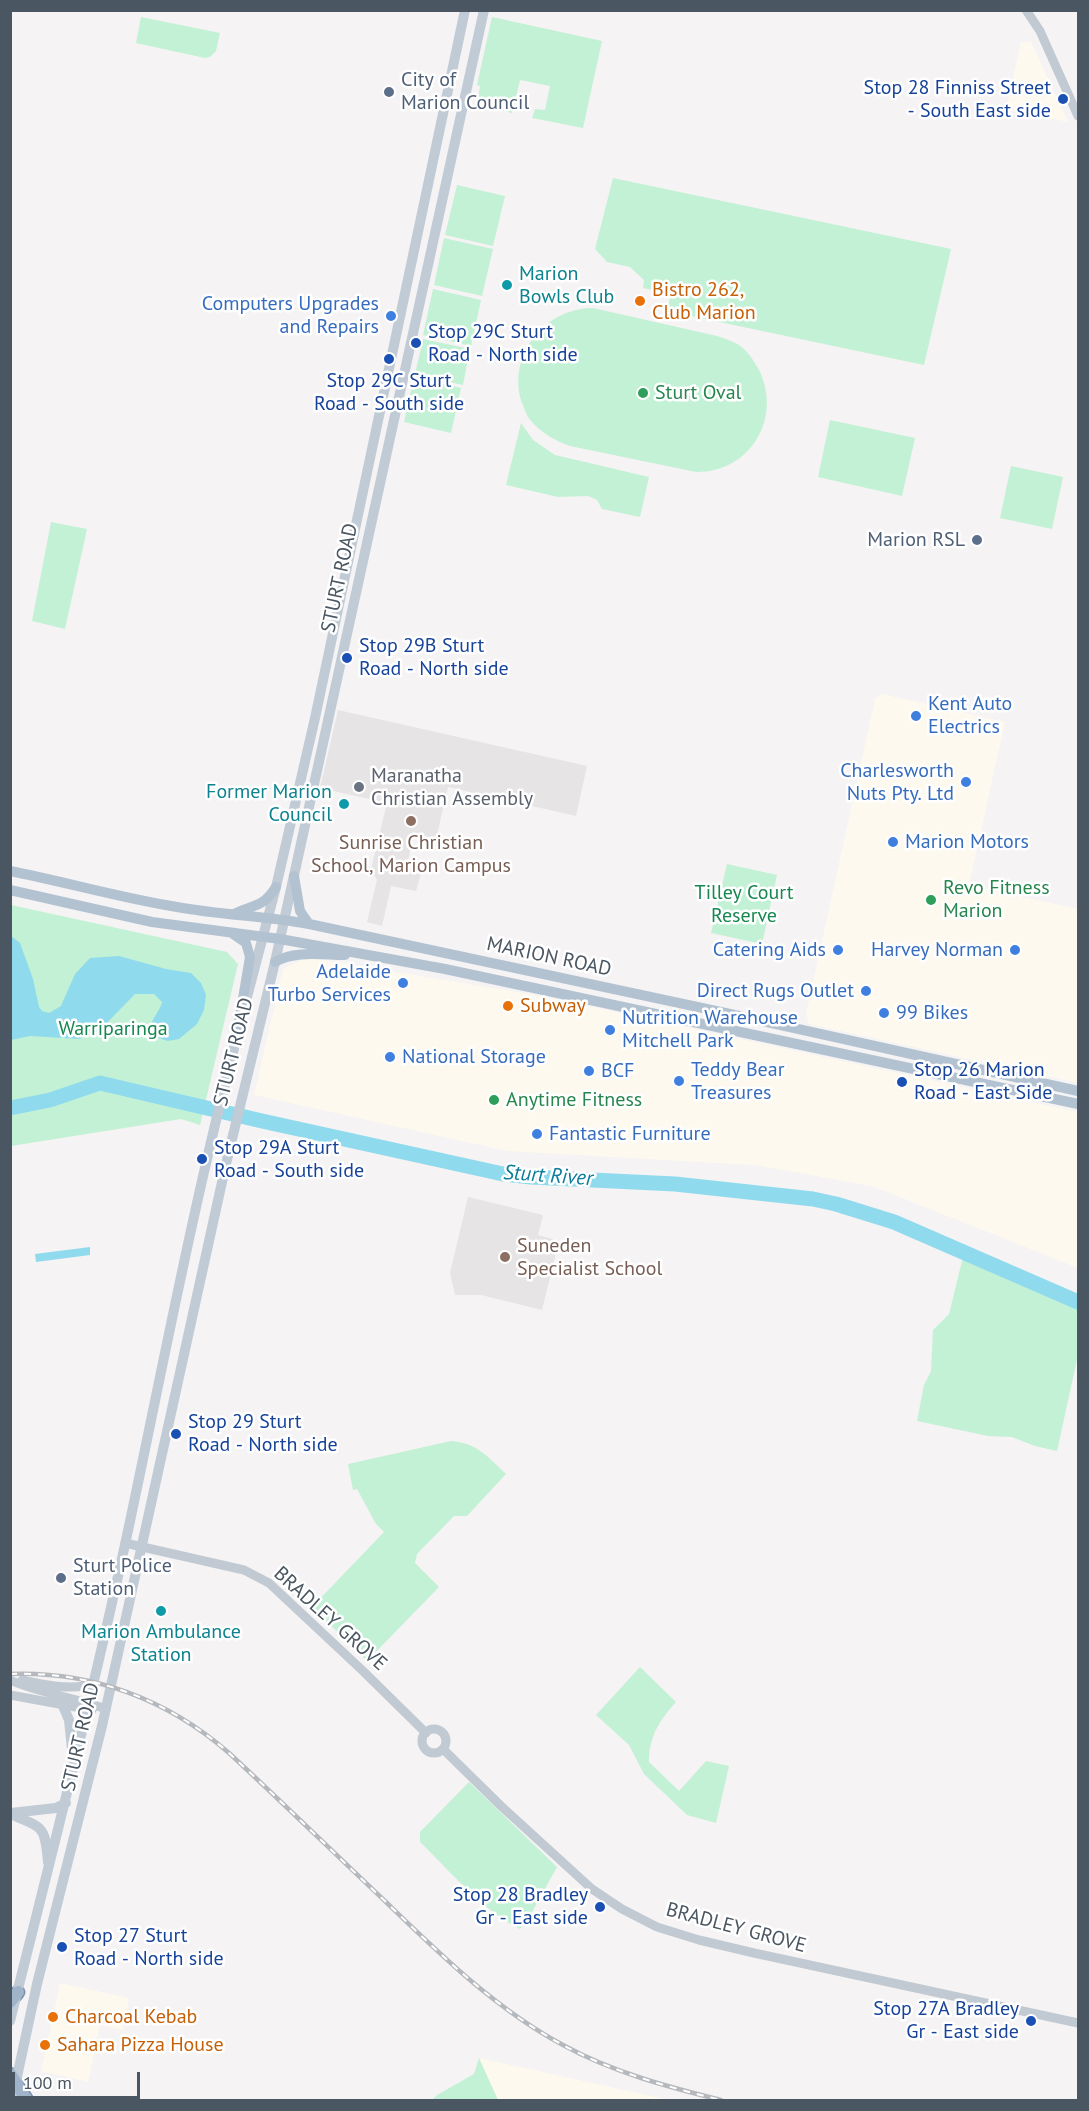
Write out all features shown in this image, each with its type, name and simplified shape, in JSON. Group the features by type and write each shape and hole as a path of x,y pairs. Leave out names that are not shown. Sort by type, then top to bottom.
{"highway":[{"path":"13,2078 27,2100"}],"main road":[{"name":"STURT ROAD","path":"10,2021 14,1997 66,1803 214,1131 276,887 315,718 465,10"},
{"name":"STURT ROAD","path":"12,2100 13,2078 76,1836 240,1100 275,962 484,10"},
{"path":"315,718 328,719"},
{"name":"MARION ROAD","path":"10,871 132,900 309,924 693,1005 1078,1091"},
{"path":"294,876 300,911 309,924"},
{"path":"234,914 246,907 263,903 276,887"},
{"name":"MARION ROAD","path":"10,890 152,922 263,936 378,956 576,996 1078,1104"},
{"path":"230,932 246,944 250,957 236,1040"},
{"path":"275,962 283,957 296,954 378,956"},
{"path":"549,976 576,996"},
{"path":"63,1706 69,1720 74,1768"},
{"path":"10,1814 56,1808 66,1803"},
{"path":"10,1814 36,1825 43,1831 49,1871"}],"street":[{"path":"1026,10 1040,31 1078,116"},
{"name":"BRADLEY GROVE","path":"125,1542 244,1570 269,1583 426,1733"},
{"path":"10,1679 76,1687 92,1685"},
{"path":"10,1679 37,1691 88,1706"},
{"path":"10,1695 63,1706 106,1708"},
{"path":"432,1729 442,1732 446,1739 443,1749 434,1753 427,1750 422,1743 426,1733 432,1729"},
{"name":"BRADLEY GROVE","path":"443,1749 508,1813 592,1889 622,1909 657,1927 765,1956 1078,2023"}],"shaded area":[{"path":"1021,42 1031,42 1068,122 1006,109"},
{"path":"882,694 1005,722 969,885 1078,909 1078,1083 809,1024 806,1014 875,699"},
{"name":"Sunrise Christian School, Marion Campus","path":"338,710 587,766 576,816 448,787 436,839 414,834 407,865 422,870 416,891 391,886 382,926 367,922 377,880 371,869 387,803 320,788"},
{"path":"307,957 542,996 1078,1112 1078,1268 872,1186 754,1165 507,1151 254,1095 283,969"},
{"name":"Suneden Specialist School","path":"468,1197 543,1215 538,1235 559,1241 542,1310 481,1295 455,1295 450,1273"},
{"path":"60,1983 129,1998 123,2030 100,2025 88,2082 41,2071"},
{"path":"479,2058 669,2100 498,2100"}],"green space":[{"path":"141,17 220,33 216,51 210,57 205,58 136,43"},
{"path":"492,17 602,41 583,128 532,118 535,109 545,110 550,86 520,80 512,113 477,105 480,86 477,85"},
{"path":"613,178 951,249 924,365 667,311 671,294 643,288 644,280 630,267 607,262 595,249"},
{"path":"457,185 505,196 493,246 445,235"},
{"path":"444,238 493,249 482,296 434,285"},
{"path":"433,289 481,300 471,346 423,335"},
{"name":"Sturt Oval","path":"593,308 717,336 745,350 759,370 765,388 767,407 764,424 746,453 732,463 715,470 696,472 570,446 539,429 528,416 521,400 518,383 520,366 526,350 534,336 560,316 576,310"},
{"path":"423,339 470,349 463,385 415,374"},
{"path":"414,377 461,388 451,433 404,422"},
{"path":"830,420 915,438 902,496 818,477"},
{"path":"521,423 533,440 555,455 649,477 640,517 602,509 597,500 588,496 558,497 506,485"},
{"path":"1011,466 1063,477 1052,529 1000,518"},
{"path":"51,522 87,529 65,629 32,621"},
{"name":"Tilley Court Reserve","path":"727,864 777,875 762,944 711,933"},
{"name":"Warriparinga","path":"11,905 227,952 238,964 200,1125 181,1119 11,1146"},
{"path":"963,1257 1078,1307 1078,1355 1057,1451 1012,1437 988,1436 917,1421 924,1385 931,1371 933,1330 949,1314"},
{"path":"451,1441 475,1448 506,1474 467,1516 454,1516 417,1554 415,1563 439,1587 367,1661 312,1607 384,1532 376,1524 357,1489 353,1490 348,1464"},
{"path":"640,1667 676,1702 656,1729 649,1762 679,1791 706,1761 729,1766 716,1823 687,1815 644,1774 629,1745 596,1715"},
{"path":"469,1782 557,1867 527,1921 520,1929 480,1901 420,1842 420,1832"},
{"path":"479,2058 498,2100 432,2100 474,2074"}],"water":[{"path":"11,936 20,943 42,1011 49,1013 61,1006 75,974 90,958 119,956 166,969 191,973 201,983 206,995 204,1010 197,1024 179,1039 168,1041 152,1036 151,1031 152,1023 162,1002 154,994 135,994 99,1031 79,1039 30,1036 11,1040"},
{"path":"90,1247 90,1255 36,1262 35,1254"}],"waterway":[{"name":"Sturt River","path":"10,1108 50,1100 100,1083 503,1174 675,1184 813,1199 894,1222 1078,1302"}],"railway":[{"path":"10,1674 70,1677 99,1683 154,1703 180,1717 229,1753 449,1962 515,2015 563,2045 601,2063 661,2084 721,2100"}],"place":[{"name":"City of Marion Council","path":"389,92"},
{"name":"Stop 28 Finniss Street - South East side","path":"1063,99"},
{"name":"Marion Bowls Club","path":"507,285"},
{"name":"Bistro 262, Club Marion","path":"640,301"},
{"name":"Computers Upgrades and Repairs","path":"391,316"},
{"name":"Stop 29C Sturt Road - North side","path":"416,343"},
{"name":"Stop 29C Sturt Road - South side","path":"389,359"},
{"name":"Sturt Oval","path":"643,393"},
{"name":"Marion RSL","path":"977,540"},
{"name":"Stop 29B Sturt Road - North side","path":"347,658"},
{"name":"Kent Auto Electrics","path":"916,716"},
{"name":"Charlesworth Nuts Pty. Ltd","path":"966,782"},
{"name":"Maranatha Christian Assembly","path":"359,787"},
{"name":"Former Marion Council","path":"344,804"},
{"name":"Sunrise Christian School, Marion Campus","path":"411,821"},
{"name":"Marion Motors","path":"893,842"},
{"name":"Revo Fitness Marion","path":"931,900"},
{"name":"Catering Aids","path":"838,950"},
{"name":"Harvey Norman","path":"1015,950"},
{"name":"Adelaide Turbo Services","path":"403,983"},
{"name":"Direct Rugs Outlet","path":"866,991"},
{"name":"Subway","path":"508,1006"},
{"name":"99 Bikes","path":"884,1013"},
{"name":"Nutrition Warehouse Mitchell Park","path":"610,1030"},
{"name":"National Storage","path":"390,1057"},
{"name":"BCF","path":"589,1071"},
{"name":"Teddy Bear Treasures","path":"679,1081"},
{"name":"Stop 26 Marion Road - East Side","path":"902,1082"},
{"name":"Anytime Fitness","path":"494,1100"},
{"name":"Fantastic Furniture","path":"537,1134"},
{"name":"Stop 29A Sturt Road - South side","path":"202,1159"},
{"name":"Suneden Specialist School","path":"505,1257"},
{"name":"Stop 29 Sturt Road - North side","path":"176,1434"},
{"name":"Sturt Police Station","path":"61,1578"},
{"name":"Marion Ambulance Station","path":"161,1611"},
{"name":"Stop 28 Bradley Gr - East side","path":"600,1907"},
{"name":"Stop 27 Sturt Road - North side","path":"62,1947"},
{"name":"Charcoal Kebab","path":"53,2017"},
{"name":"Stop 27A Bradley Gr - East side","path":"1031,2021"},
{"name":"Sahara Pizza House","path":"45,2045"}]}
